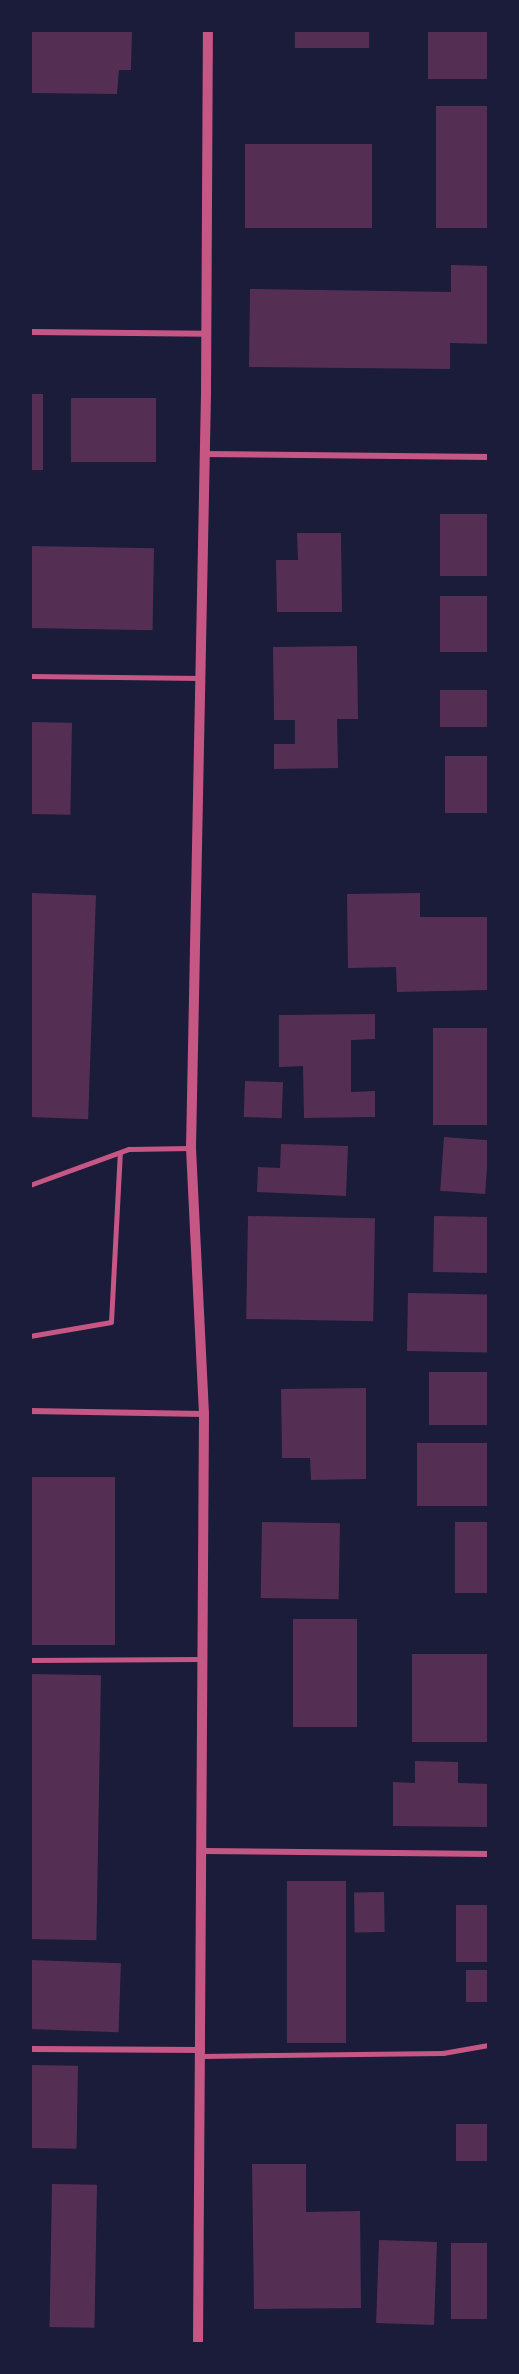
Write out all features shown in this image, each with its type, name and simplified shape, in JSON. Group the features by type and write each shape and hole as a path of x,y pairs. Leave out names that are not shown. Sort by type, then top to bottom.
{"street":[{"path":"198,2344 202,2053 204,1414 191,1148 207,334 208,30"},
{"path":"30,332 207,334"},
{"path":"205,454 489,457"},
{"path":"30,1412 204,1414"},
{"path":"203,1851 489,1854"},
{"path":"30,2049 202,2053"}],"lane":[{"path":"30,676 201,678"},
{"path":"30,1185 129,1149 191,1148"},
{"path":"30,1336 111,1322 120,1153"},
{"path":"30,1660 203,1659"},
{"path":"202,2053 443,2053 489,2045"}],"building":[{"path":"30,30 132,30 131,70 119,70 117,94 30,93"},
{"path":"295,30 369,30 369,48 295,48"},
{"path":"428,30 489,30 489,79 428,79"},
{"path":"436,106 489,106 489,228 436,228"},
{"path":"245,144 372,144 372,228 245,228"},
{"path":"451,265 489,266 489,344 450,343 450,369 249,367 250,289 451,292"},
{"path":"30,394 43,394 43,470 30,470"},
{"path":"71,398 156,398 156,462 71,462"},
{"path":"440,514 489,514 489,576 440,576"},
{"path":"297,533 341,533 342,612 277,612 276,560 298,560"},
{"path":"30,546 154,548 153,630 30,628"},
{"path":"440,596 489,596 489,652 440,652"},
{"path":"357,646 358,719 337,719 338,768 274,769 274,744 295,744 295,720 274,720 273,647"},
{"path":"440,690 489,690 489,727 440,727"},
{"path":"30,722 72,723 70,815 30,814"},
{"path":"445,756 489,756 489,813 445,813"},
{"path":"30,893 96,895 88,1119 30,1117"},
{"path":"420,893 420,917 489,917 489,990 397,992 396,967 348,968 347,894"},
{"path":"375,1014 375,1039 351,1040 351,1092 375,1091 375,1117 304,1118 303,1066 279,1067 279,1015"},
{"path":"433,1028 489,1028 489,1125 433,1125"},
{"path":"245,1081 283,1082 282,1118 244,1117"},
{"path":"444,1137 489,1140 485,1194 440,1191"},
{"path":"281,1144 348,1146 346,1196 257,1192 258,1167 280,1168"},
{"path":"248,1216 375,1218 373,1321 246,1319"},
{"path":"434,1216 489,1217 488,1273 433,1272"},
{"path":"408,1293 489,1294 488,1352 407,1351"},
{"path":"429,1372 489,1372 489,1425 429,1425"},
{"path":"366,1388 366,1479 311,1480 310,1458 282,1458 281,1389"},
{"path":"417,1443 489,1443 489,1506 417,1506"},
{"path":"30,1477 115,1477 115,1645 30,1645"},
{"path":"262,1522 340,1523 339,1599 261,1598"},
{"path":"455,1522 489,1522 489,1593 455,1593"},
{"path":"293,1619 357,1619 357,1727 293,1727"},
{"path":"412,1654 489,1654 489,1742 412,1742"},
{"path":"30,1674 101,1675 96,1940 30,1939"},
{"path":"415,1761 458,1762 458,1783 489,1784 489,1827 393,1826 393,1782 415,1783"},
{"path":"287,1881 346,1881 346,2043 287,2043"},
{"path":"384,1892 385,1932 355,1933 354,1893"},
{"path":"456,1905 489,1905 489,1962 456,1962"},
{"path":"30,1960 121,1963 119,2032 30,2029"},
{"path":"466,1970 489,1970 489,2002 466,2002"},
{"path":"30,2065 78,2066 77,2149 30,2148"},
{"path":"456,2124 488,2124 488,2161 456,2161"},
{"path":"252,2164 306,2164 306,2212 360,2211 361,2308 254,2309"},
{"path":"52,2184 97,2185 94,2328 50,2327"},
{"path":"379,2240 437,2242 434,2325 376,2323"},
{"path":"451,2243 489,2243 489,2319 451,2319"}]}
